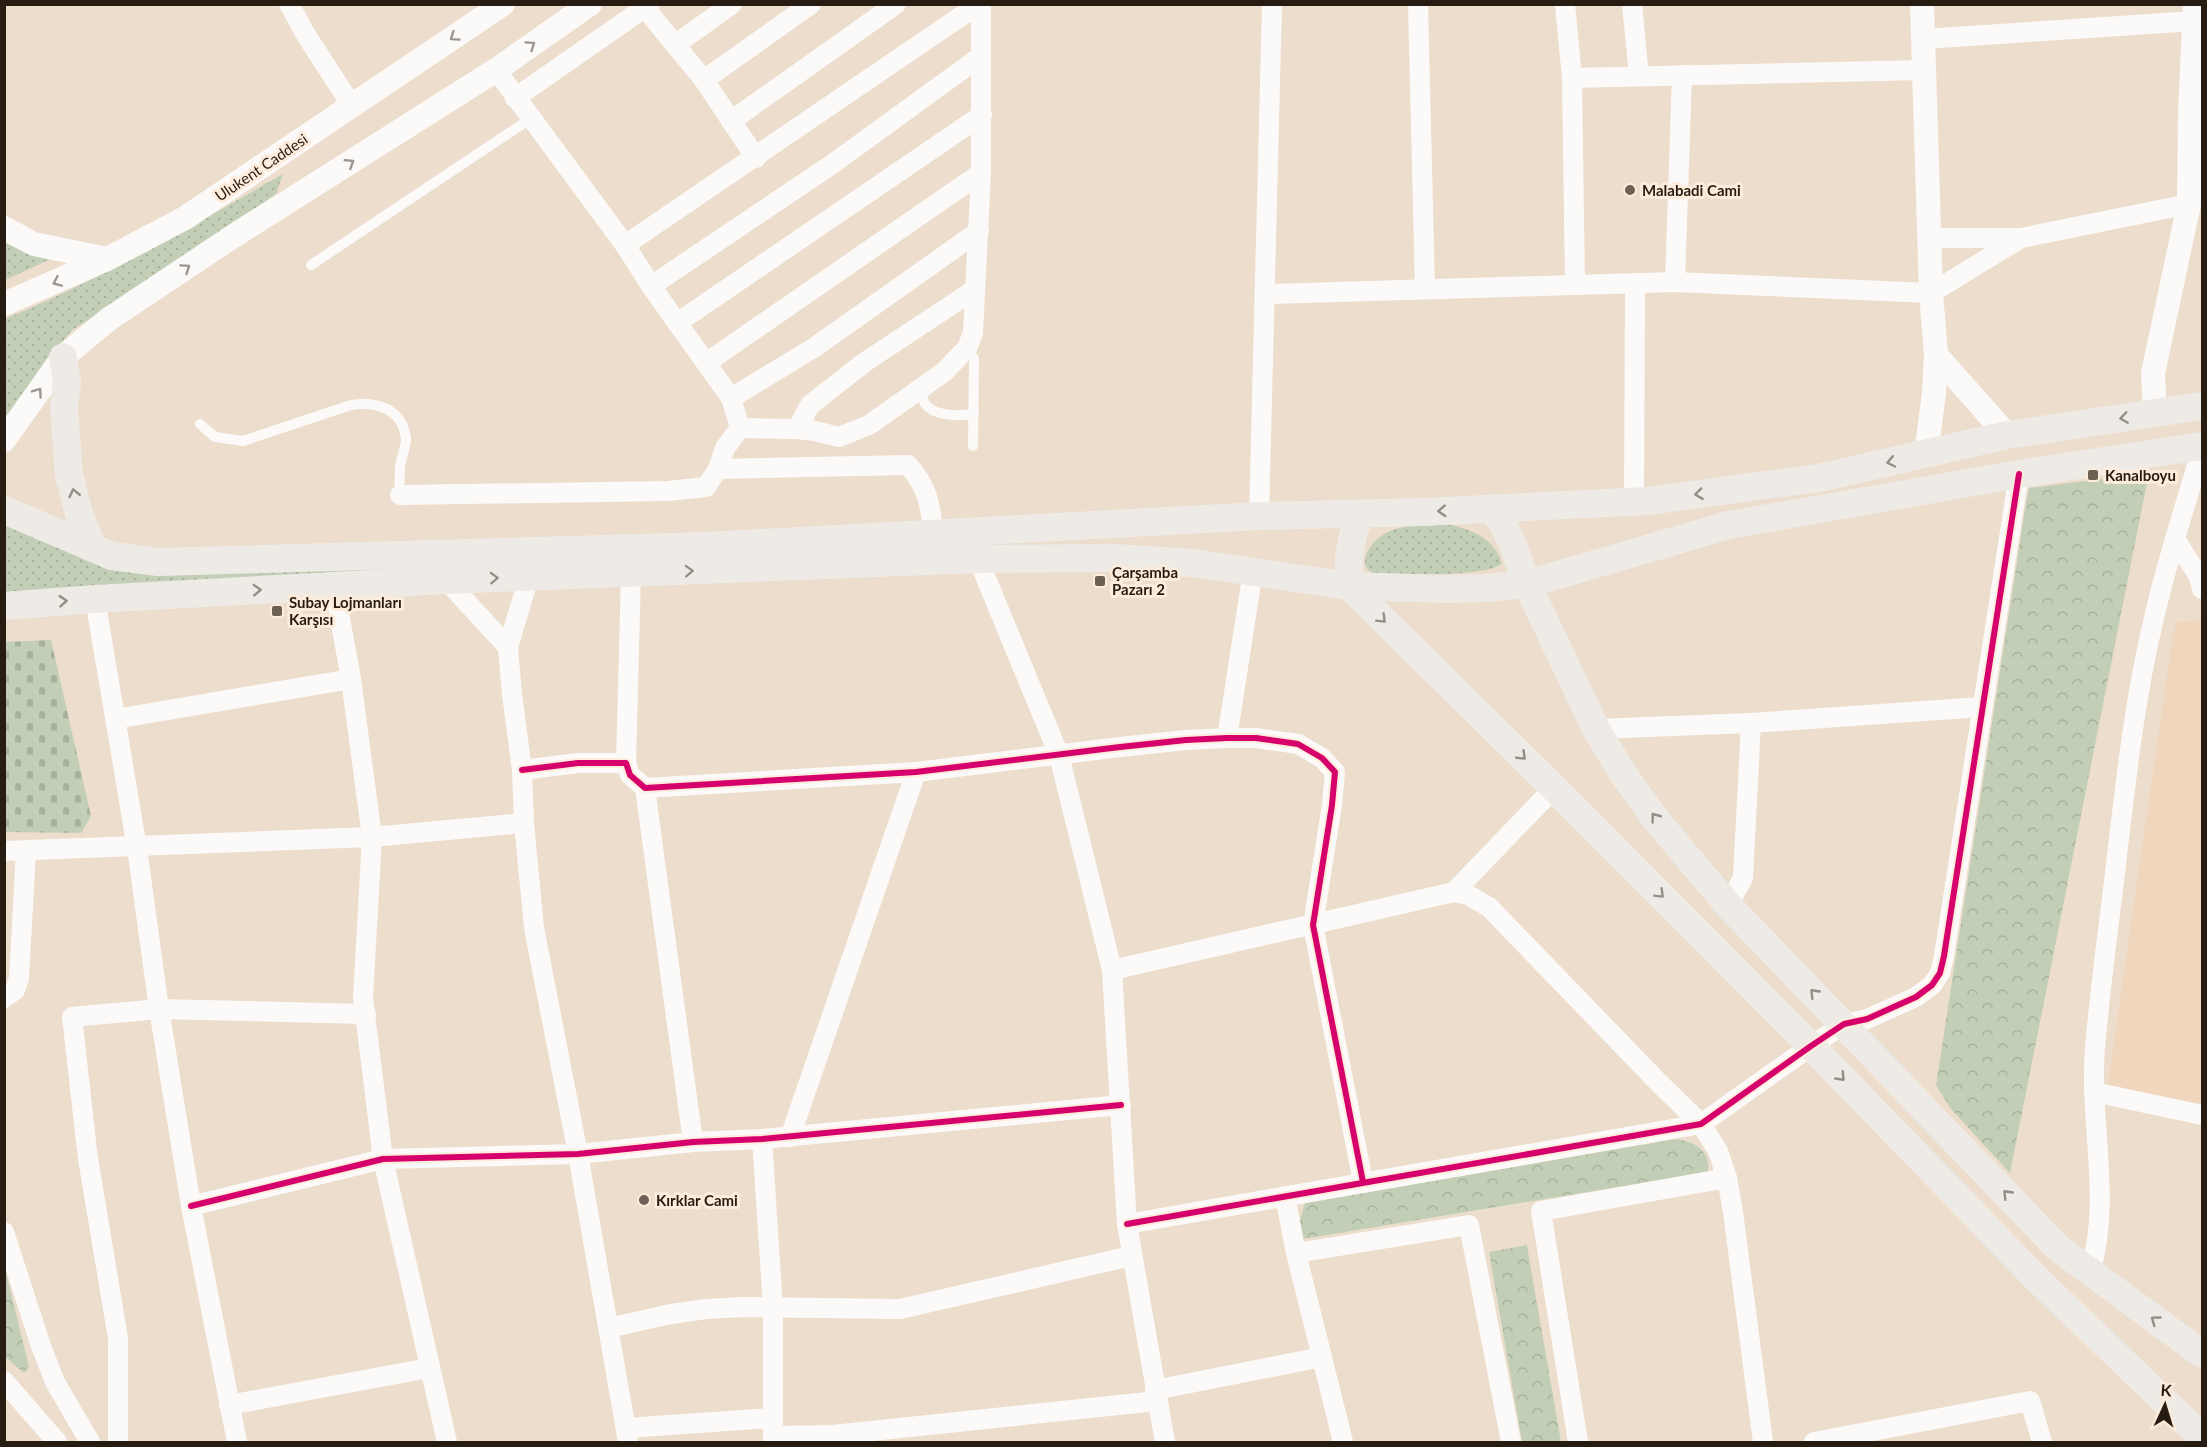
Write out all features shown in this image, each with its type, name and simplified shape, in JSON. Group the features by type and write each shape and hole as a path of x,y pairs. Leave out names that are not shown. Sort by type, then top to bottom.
{"main road":[{"path":"63,357 67,382 64,407 69,475 79,514 93,548"},
{"path":"4,510 111,556 158,562 706,546 1259,516 1491,509 1634,502 1819,478 2007,435 2202,406"},
{"path":"4,606 334,585 978,559 1115,558 1193,563 1349,586 1446,590 1527,584 1729,525 2019,474 2202,447"},
{"path":"1491,509 1503,524 1527,584 1596,729 1624,775 1657,821 1728,905 2058,1248 2202,1354"},
{"path":"1360,514 1352,532 1348,552 1349,586 1811,1046 2036,1278 2202,1437"}],"street":[{"path":"289,4 306,35 352,106"},
{"name":"Ulukent Caddesi","path":"4,304 107,259 185,218 503,4"},
{"path":"4,440 63,357 109,319 496,70 590,4"},
{"path":"676,44 732,4"},
{"path":"704,80 811,4"},
{"path":"731,121 896,4"},
{"path":"740,428 797,429 815,431 839,438 869,424 944,372 967,348 973,333 979,231 982,115 980,4"},
{"path":"625,245 980,4"},
{"path":"1259,516 1272,4"},
{"path":"1418,4 1425,289"},
{"path":"1565,4 1572,78 1575,285"},
{"path":"1632,4 1639,76"},
{"path":"1922,4 1931,293 1936,355 1926,455"},
{"path":"515,98 648,6 704,80 756,158"},
{"path":"1923,39 2195,13 2190,112 2189,204 2153,373 2155,413"},
{"path":"651,286 831,165 981,56"},
{"path":"496,70 625,245 651,286 731,398 740,428"},
{"path":"1572,78 1924,70"},
{"path":"1675,282 1682,75"},
{"path":"677,323 982,115"},
{"path":"706,363 981,173"},
{"path":"1930,238 2021,238 2189,204"},
{"path":"4,228 34,244 107,259"},
{"path":"731,398 815,347 979,231"},
{"path":"1266,294 1635,285 1675,282 1931,293 2021,238"},
{"path":"1634,502 1635,285"},
{"path":"797,429 810,405 865,362 974,290"},
{"path":"1936,355 2007,435"},
{"path":"400,495 668,491 706,487 718,469 725,448 740,428"},
{"path":"2090,1273 2096,1253 2100,1199 2094,1092 2097,1032 2134,728 2143,666 2154,617 2202,447"},
{"path":"718,469 908,465 919,477 929,499 934,534"},
{"path":"1127,1224 1701,1124 1844,1024 1867,1019 1916,997 1932,985 1940,973 1944,956 2019,474"},
{"path":"2175,539 2199,578 2202,589"},
{"path":"978,559 1059,755 1112,970 1127,1224 1165,1443"},
{"path":"1227,738 1253,571"},
{"path":"631,573 626,763 630,775 645,788 693,1142"},
{"path":"529,577 508,647 522,770 524,823 534,928 578,1154 627,1435 773,1432 833,1439 1156,1396 1322,1357"},
{"path":"446,580 508,647"},
{"path":"334,585 351,679 372,837 363,998 383,1159 447,1443"},
{"path":"95,599 137,848 159,1009 191,1206 237,1443"},
{"path":"115,719 351,679"},
{"path":"1596,729 1751,723 1982,707"},
{"path":"1728,905 1743,878 1751,723"},
{"path":"645,788 916,772 1186,740 1256,738 1298,744 1322,758 1335,772 1313,926 1363,1182"},
{"path":"522,770 578,763 626,763"},
{"path":"790,1137 916,772"},
{"path":"1454,892 1554,788"},
{"path":"4,851 137,848 372,837 524,823"},
{"path":"4,998 15,990 19,978 26,851"},
{"path":"1112,970 1454,892 1468,896 1488,907 1701,1124 1718,1151 1727,1178 1733,1212 1763,1443"},
{"path":"118,1443 118,1338 88,1159 72,1017 159,1009 366,1014"},
{"path":"2094,1092 2202,1115"},
{"path":"191,1206 383,1159 578,1154 693,1142 790,1137 1121,1105"},
{"path":"762,1139 773,1308 773,1432"},
{"path":"1578,1443 1541,1211 1727,1178"},
{"path":"1285,1196 1296,1253 1343,1443"},
{"path":"1296,1253 1469,1225 1511,1443"},
{"path":"4,1232 40,1346 56,1382 90,1443"},
{"path":"608,1328 706,1309 900,1309 1131,1256"},
{"path":"229,1405 429,1368"},
{"path":"4,1381 57,1443"},
{"path":"1814,1443 2030,1401 2042,1443"}],"lane":[{"path":"311,265 530,119"},
{"path":"967,348 974,359 973,446"},
{"path":"922,387 924,402 933,411 960,416 974,414"},
{"path":"200,424 215,438 243,441 351,405 367,403 386,408 400,421 406,441 400,466 400,495"}],"shaded area":[{"path":"2202,621 2202,1103 2121,1090 2108,1084 2173,634 2177,622"}],"green space":[{"path":"283,174 276,194 131,293 72,330 5,419 5,319 111,269"},
{"path":"5,234 55,257 5,280"},
{"path":"2149,473 2010,1173 1951,1109 1936,1085 2026,503 2029,488"},
{"path":"4,514 88,557 766,548 5,594"},
{"path":"1447,524 1480,536 1493,547 1502,563 1494,568 1480,571 1442,574 1374,573 1366,568 1365,559 1370,548 1374,542 1390,531 1408,526"},
{"path":"51,640 91,816 81,833 5,832 5,642"},
{"path":"1676,1139 1700,1148 1707,1158 1708,1172 1303,1239 1299,1224 1305,1203"},
{"path":"1527,1245 1561,1442 1522,1442 1489,1252"},
{"path":"5,1268 29,1367 24,1373 5,1357"}],"cycle path":[{"path":"1127,1224 1701,1124 1844,1024 1867,1019 1916,997 1932,985 1940,973 1944,956 2019,474"},
{"path":"522,770 578,763 626,763 630,775 645,788 916,772 1186,740 1256,738 1298,744 1322,758 1335,772 1313,925 1363,1182"},
{"path":"191,1206 383,1159 578,1154 1121,1105"}],"place":[{"name":"Malabadi Cami","path":"1630,190"},
{"name":"Kanalboyu","path":"2093,475"},
{"name":"Çarşamba Pazarı 2","path":"1100,581"},
{"name":"Subay Lojmanları Karşısı","path":"277,611"},
{"name":"Kırklar Cami","path":"644,1200"}]}
